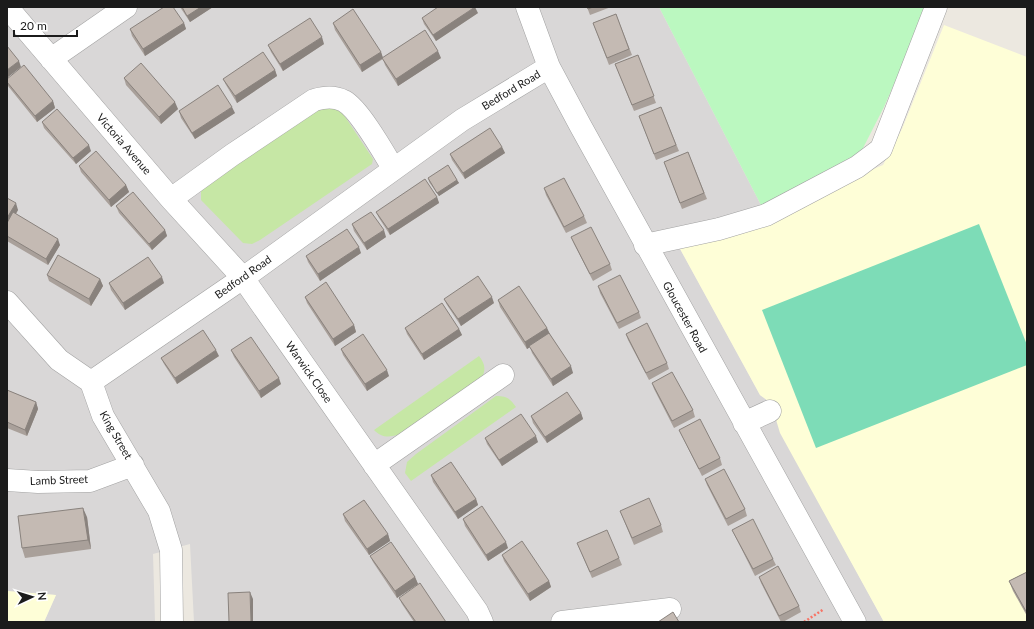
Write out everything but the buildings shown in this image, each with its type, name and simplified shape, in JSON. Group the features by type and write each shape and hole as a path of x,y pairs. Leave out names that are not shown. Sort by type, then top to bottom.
{"street":[{"name":"Victoria Avenue","path":"7,7 171,199 243,278"},
{"path":"50,59 126,7"},
{"name":"Gloucester Road","path":"527,7 549,66 645,245 855,622"},
{"path":"645,245 718,229 766,215 857,167 881,149 936,7"},
{"name":"Bedford Road","path":"91,382 243,278 393,168 462,120 549,66"},
{"path":"171,199 232,155 314,100 325,97 335,98 346,102 364,122 393,168"},
{"name":"Warwick Close","path":"243,278 477,611 482,622"},
{"path":"7,302 59,360 91,382"},
{"path":"374,465 503,375"},
{"name":"King Street","path":"91,382 103,416 133,465 158,511 171,550 172,622"},
{"path":"744,422 770,411"},
{"name":"Lamb Street","path":"7,480 38,482 90,481 133,465"},
{"path":"562,622 670,609"}],"shaded area":[{"path":"7,7 659,7 762,207 679,247 760,395 771,403 781,433 884,622 194,622 190,544 153,554 155,622 44,622 56,595 7,591"},
{"path":"944,25 1027,57 1027,622 884,622 780,433 771,403 760,395 679,247 772,212 883,165 902,129"},
{"path":"7,591 56,595 44,622 7,622"}],"green space":[{"path":"659,7 928,7 884,107 861,152 762,207"},
{"path":"331,107 342,112 373,159 372,164 260,240 252,244 243,243 201,200 201,191 208,182 319,109"},
{"path":"979,224 1027,345 1027,365 816,448 762,310"},
{"path":"479,356 483,361 484,366 482,378 401,434 384,436 380,435 374,430"},
{"path":"496,396 508,398 516,407 411,481 405,473 407,462"}]}
